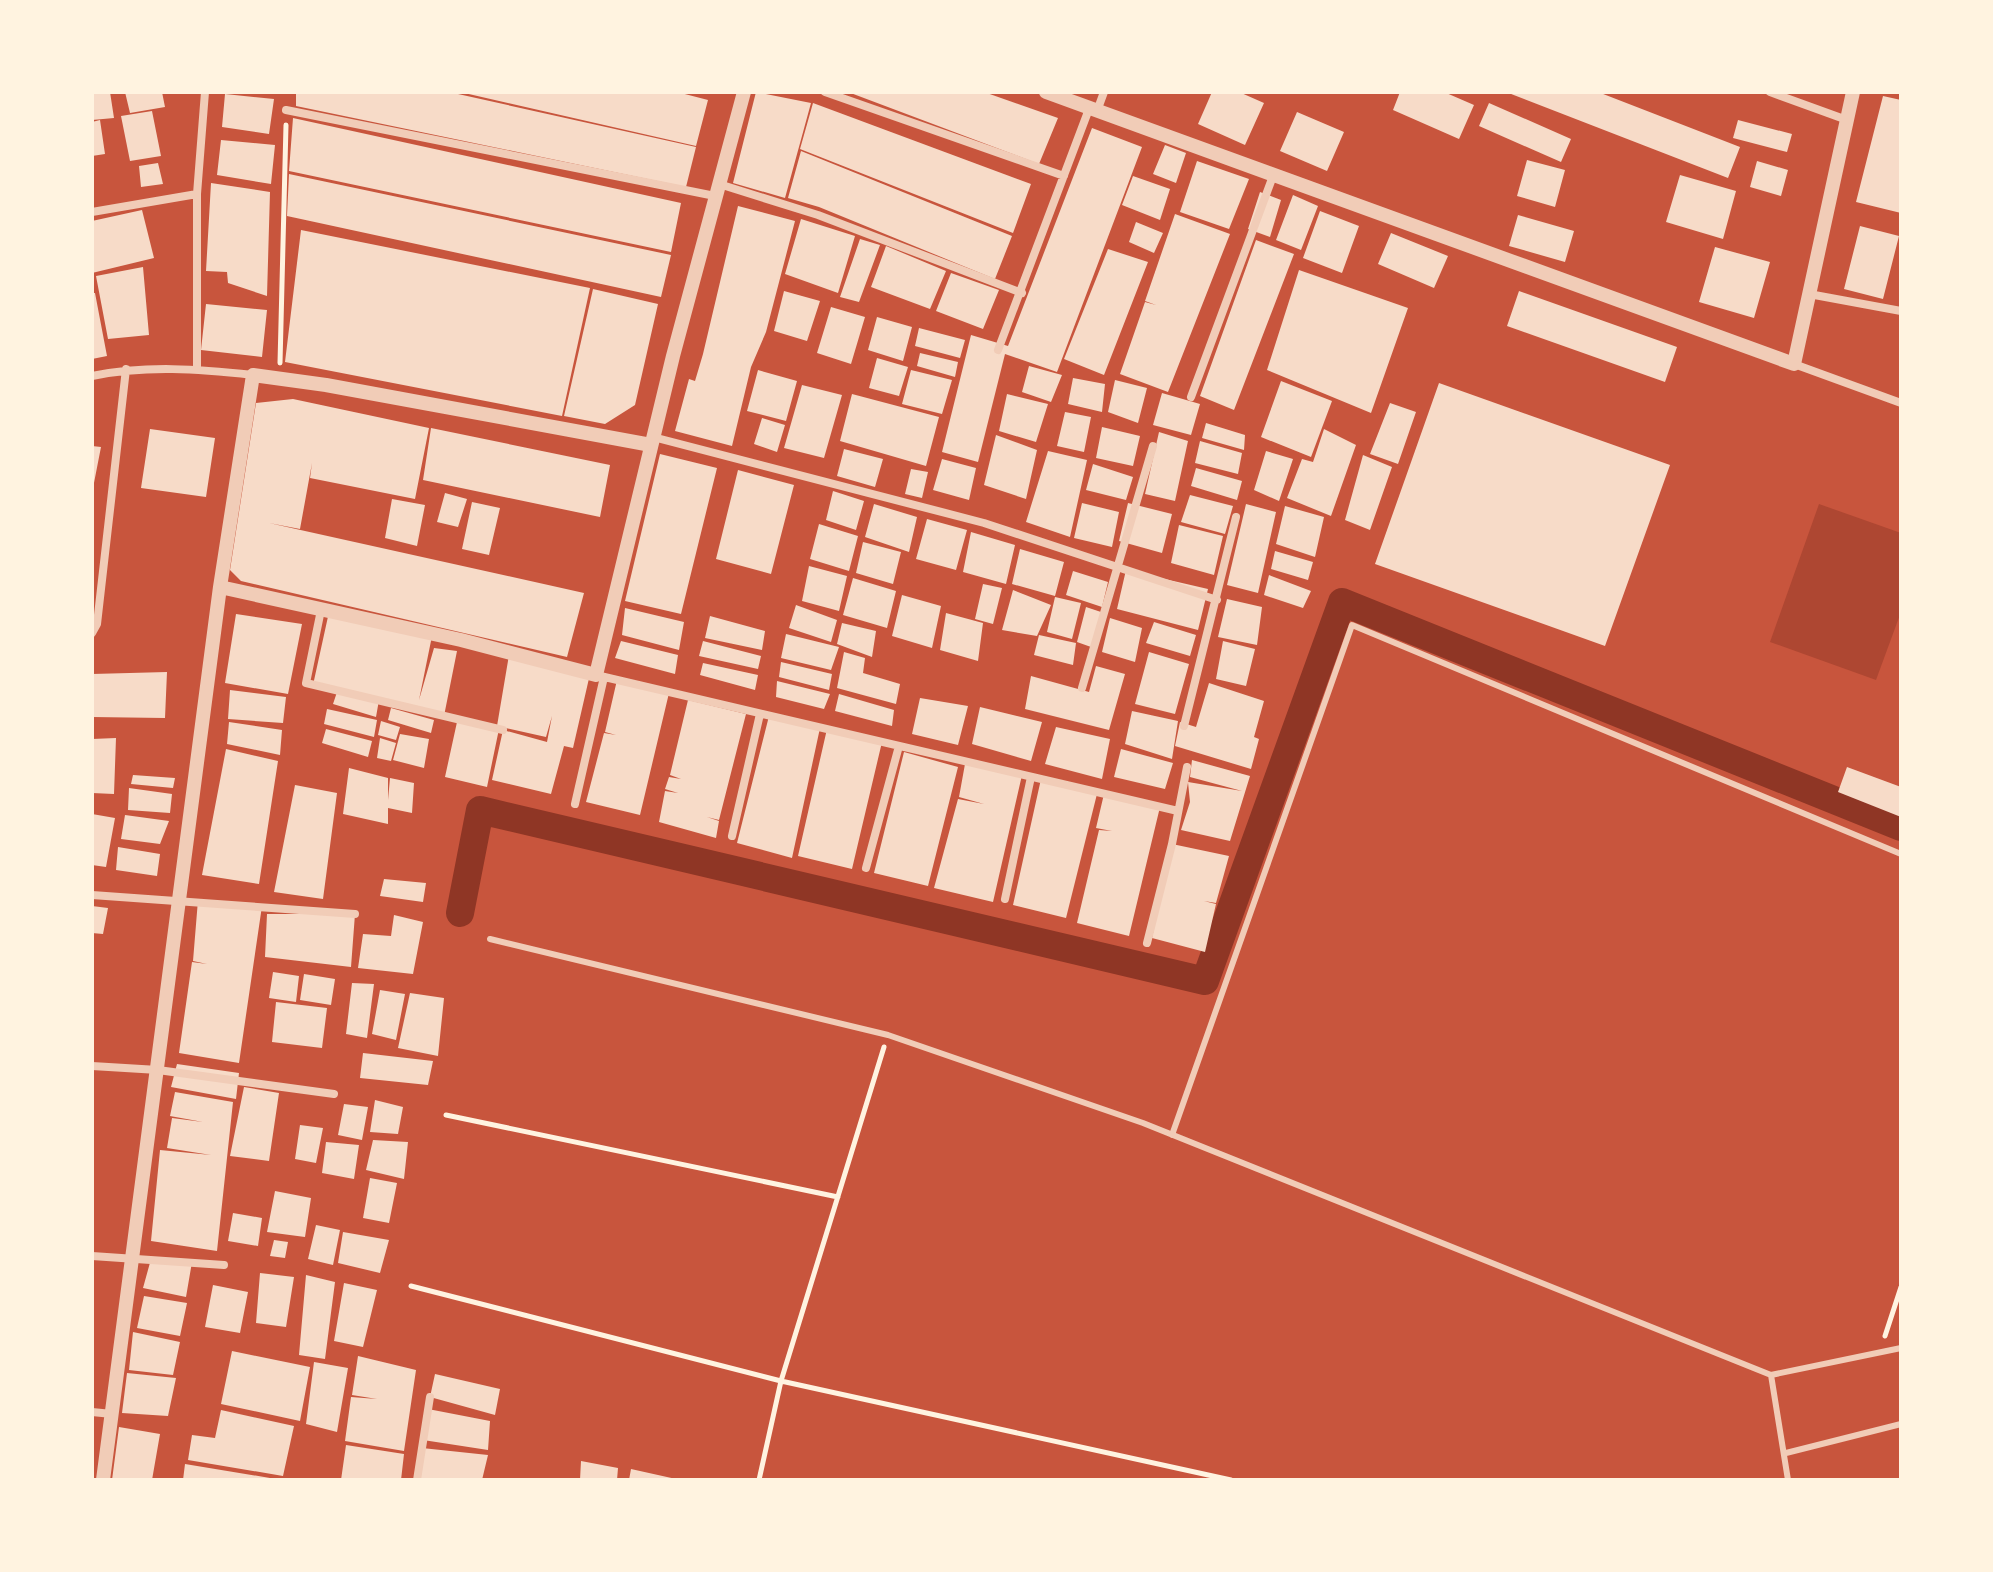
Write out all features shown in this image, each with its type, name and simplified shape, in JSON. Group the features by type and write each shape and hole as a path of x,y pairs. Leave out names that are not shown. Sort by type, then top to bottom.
{"street":[{"path":"197,369 197,194 205,92"},
{"path":"575,804 652,441 742,92"},
{"path":"825,92 1064,176"},
{"path":"1046,92 1901,403"},
{"path":"998,350 1064,176 1104,92"},
{"path":"1770,92 1847,120"},
{"path":"1794,364 1853,92"},
{"path":"286,110 717,190 818,215 1022,293"},
{"path":"1191,397 1273,176"},
{"path":"92,212 197,194"},
{"path":"1809,294 1901,311"},
{"path":"92,633 97,624 126,369"},
{"path":"92,376 126,369 197,369 280,378 652,441 984,523 1217,600"},
{"path":"103,1480 220,587 253,375"},
{"path":"1082,688 1153,446"},
{"path":"1184,726 1236,517"},
{"path":"220,587 461,640 600,676 1178,811"},
{"path":"321,610 306,683 503,730"},
{"path":"732,836 760,714"},
{"path":"866,868 899,746"},
{"path":"1147,943 1187,767"},
{"path":"1005,899 1031,777"},
{"path":"92,895 181,898 355,914"},
{"path":"92,1066 158,1070 334,1094"},
{"path":"92,1256 224,1265"},
{"path":"417,1480 430,1397"},
{"path":"92,1412 112,1414"}],"lane":[{"path":"1172,1135 1352,625 1901,854"},
{"path":"490,939 888,1035 1172,1135 1771,1375 1901,1348"},
{"path":"1771,1375 1788,1480"},
{"path":"1786,1453 1901,1424"}],"path":[{"path":"280,378 286,110"},
{"path":"759,1480 781,1381 888,1035"},
{"path":"446,1115 838,1197"},
{"path":"411,1286 781,1381 1231,1480"},
{"path":"1879,1353 1901,1287"}],"shaded area":[{"path":"1819,504 1901,533 1901,612 1876,680 1770,642"}],"building":[{"path":"92,92 110,92 114,118 92,120"},
{"path":"125,92 162,92 165,107 130,113"},
{"path":"296,92 449,92 696,147 686,187 296,106"},
{"path":"460,92 677,92 708,100 696,146"},
{"path":"756,92 811,103 785,198 733,183"},
{"path":"848,92 984,92 1058,118 1039,164"},
{"path":"1212,92 1239,92 1264,103 1245,145 1198,124"},
{"path":"1400,92 1444,92 1474,105 1459,139 1393,110"},
{"path":"1506,92 1598,92 1740,147 1728,178"},
{"path":"225,94 274,99 269,134 222,127"},
{"path":"1883,96 1901,100 1901,213 1856,202"},
{"path":"813,103 1031,184 1013,233 800,149"},
{"path":"1489,103 1571,139 1561,162 1479,126"},
{"path":"152,111 161,156 130,161 121,116"},
{"path":"1297,112 1344,132 1327,171 1280,151"},
{"path":"293,118 681,203 671,252 289,171"},
{"path":"100,120 105,154 92,156 92,122"},
{"path":"1738,120 1792,134 1787,152 1733,138"},
{"path":"1092,128 1142,147 1057,372 1005,354 978,462 942,452 971,335 1008,346"},
{"path":"221,140 275,145 271,184 217,175"},
{"path":"1165,145 1186,153 1176,183 1153,174"},
{"path":"801,151 1012,236 995,279 819,207 788,198"},
{"path":"1527,160 1565,170 1555,207 1517,196"},
{"path":"1197,161 1249,179 1229,229 1180,212"},
{"path":"1757,161 1788,170 1781,196 1750,187"},
{"path":"158,163 163,184 141,187 139,166"},
{"path":"289,174 671,255 661,297 287,216"},
{"path":"1680,175 1736,191 1723,239 1666,222"},
{"path":"1133,176 1170,189 1160,220 1122,205"},
{"path":"211,183 270,192 267,296 228,283 227,272 206,271"},
{"path":"1260,192 1281,200 1270,237 1248,229"},
{"path":"1293,195 1318,206 1301,250 1276,240"},
{"path":"738,206 795,221 766,332 751,367 732,446 675,431 689,379 695,381 703,354"},
{"path":"142,210 154,258 92,273 92,221"},
{"path":"1320,211 1359,226 1342,273 1303,258"},
{"path":"1175,214 1230,234 1168,392 1120,374 1145,302 1156,305 1145,301"},
{"path":"1518,215 1574,231 1565,262 1509,246"},
{"path":"801,219 855,236 838,293 785,274"},
{"path":"1136,222 1163,233 1154,253 1129,242"},
{"path":"1860,226 1899,236 1883,299 1844,289"},
{"path":"301,230 590,288 562,416 285,362"},
{"path":"1391,233 1448,256 1434,288 1378,264"},
{"path":"860,239 880,245 859,302 840,297"},
{"path":"1256,240 1294,254 1234,410 1200,396"},
{"path":"886,246 946,271 930,309 871,287"},
{"path":"1715,247 1770,262 1754,318 1699,302"},
{"path":"1108,249 1148,262 1104,375 1064,359"},
{"path":"143,267 149,335 108,339 96,276"},
{"path":"1299,270 1408,308 1371,413 1267,370"},
{"path":"951,273 999,290 983,329 936,311"},
{"path":"593,289 658,304 635,405 605,424 564,416"},
{"path":"784,291 820,301 807,341 774,331"},
{"path":"1519,291 1677,347 1665,382 1507,326"},
{"path":"92,293 95,293 107,356 92,359"},
{"path":"206,304 267,310 262,357 201,350"},
{"path":"831,307 865,317 851,364 817,353"},
{"path":"877,317 912,327 903,361 868,350"},
{"path":"919,328 965,340 960,358 915,346"},
{"path":"920,353 958,362 955,377 917,366"},
{"path":"877,358 908,367 899,396 869,388"},
{"path":"1029,366 1062,375 1051,402 1022,392"},
{"path":"758,370 797,381 786,421 747,411"},
{"path":"911,370 952,380 942,414 902,404"},
{"path":"1073,378 1105,384 1102,412 1068,404"},
{"path":"1115,380 1147,388 1138,423 1108,412"},
{"path":"1281,381 1332,401 1311,457 1261,437"},
{"path":"1439,383 1670,465 1605,646 1375,564"},
{"path":"802,385 842,395 824,458 784,448"},
{"path":"1162,393 1200,404 1191,435 1153,425"},
{"path":"852,394 939,417 926,466 840,441"},
{"path":"1007,394 1048,404 1036,442 999,431"},
{"path":"293,399 429,428 415,499 310,478 312,463 300,529 269,523 584,593 567,657 241,581 230,570 256,403"},
{"path":"1390,403 1416,412 1398,464 1370,454"},
{"path":"1065,412 1091,417 1084,452 1057,446"},
{"path":"762,418 785,425 777,452 754,444"},
{"path":"1206,423 1245,435 1244,450 1202,438"},
{"path":"1102,427 1140,436 1133,466 1096,458"},
{"path":"431,428 610,465 600,517 423,480"},
{"path":"150,429 215,438 206,497 141,488"},
{"path":"1324,429 1356,445 1331,516 1287,498 1302,459 1313,462"},
{"path":"1159,432 1188,441 1175,501 1145,494"},
{"path":"996,435 1037,450 1026,499 984,485"},
{"path":"1200,441 1242,453 1238,474 1195,463"},
{"path":"92,446 101,447 93,488 92,488"},
{"path":"844,449 883,459 875,487 837,476"},
{"path":"1048,451 1087,460 1070,537 1026,522"},
{"path":"1266,451 1293,459 1279,501 1254,490"},
{"path":"660,454 717,468 681,614 625,601"},
{"path":"1363,455 1392,467 1370,530 1345,520"},
{"path":"942,459 976,468 969,500 933,490"},
{"path":"1093,464 1133,477 1126,500 1086,490"},
{"path":"1196,468 1242,481 1237,500 1191,486"},
{"path":"911,469 928,472 922,498 905,494"},
{"path":"738,470 794,485 771,574 716,559"},
{"path":"833,491 864,501 856,530 826,520"},
{"path":"445,493 467,499 458,527 437,522"},
{"path":"1190,495 1233,506 1225,534 1181,522"},
{"path":"392,499 425,505 417,546 385,538"},
{"path":"472,502 500,508 489,555 462,549"},
{"path":"1082,503 1119,512 1112,547 1074,538"},
{"path":"1128,503 1172,514 1162,553 1119,541"},
{"path":"874,504 917,517 909,552 865,537"},
{"path":"1246,504 1276,512 1258,593 1227,585"},
{"path":"1285,506 1324,517 1315,557 1276,544"},
{"path":"927,519 967,530 956,570 916,559"},
{"path":"819,524 858,536 849,571 810,559"},
{"path":"1179,525 1223,536 1214,575 1171,563"},
{"path":"971,532 1015,545 1006,584 963,572"},
{"path":"863,542 901,552 893,584 856,573"},
{"path":"1020,549 1064,562 1055,596 1012,584"},
{"path":"1275,551 1313,562 1308,580 1271,569"},
{"path":"809,566 847,576 839,611 802,601"},
{"path":"1126,570 1208,589 1198,630 1117,609"},
{"path":"1073,571 1108,582 1102,607 1066,595"},
{"path":"1269,575 1311,591 1303,608 1264,595"},
{"path":"853,578 896,591 887,628 843,615"},
{"path":"983,584 1002,588 993,624 975,619"},
{"path":"1013,590 1051,605 1037,636 1002,630"},
{"path":"902,595 941,606 932,648 892,636"},
{"path":"1055,597 1081,603 1072,639 1047,632"},
{"path":"1227,599 1262,607 1257,645 1218,637"},
{"path":"796,605 837,620 831,642 789,628"},
{"path":"1086,607 1104,613 1091,647 1077,642"},
{"path":"625,608 684,622 679,650 622,635"},
{"path":"329,612 432,636 419,700 434,648 457,651 444,716 379,700 376,717 333,704 337,692 313,685"},
{"path":"946,613 983,623 978,661 940,650"},
{"path":"236,614 302,624 288,694 225,683"},
{"path":"710,616 765,631 762,650 705,638"},
{"path":"1110,618 1142,628 1135,662 1102,652"},
{"path":"1154,622 1196,635 1190,656 1146,643"},
{"path":"842,623 876,631 872,657 837,644"},
{"path":"786,634 839,647 831,670 781,658"},
{"path":"1039,635 1076,643 1073,665 1034,655"},
{"path":"621,641 678,655 675,674 615,658"},
{"path":"703,641 761,656 758,669 699,656"},
{"path":"1223,641 1255,649 1246,686 1216,679"},
{"path":"844,652 865,658 863,673 900,684 896,704 837,688"},
{"path":"1149,652 1189,664 1175,714 1135,704"},
{"path":"509,655 590,674 573,748 564,746 551,794 492,780 503,730 547,742 552,716 546,737 497,726"},
{"path":"781,662 832,674 829,690 779,677"},
{"path":"703,663 758,675 755,690 700,675"},
{"path":"1096,666 1125,674 1109,730 1025,709 1031,676 1089,692"},
{"path":"167,672 165,718 92,717 92,674"},
{"path":"617,680 669,693 640,815 586,802 604,733 616,735 605,732"},
{"path":"777,681 830,694 824,709 776,697"},
{"path":"1209,683 1264,701 1254,737 1259,739 1251,769 1175,746 1180,722 1196,727"},
{"path":"230,690 286,697 283,723 228,719"},
{"path":"839,694 894,710 892,726 835,711"},
{"path":"920,698 968,706 958,745 912,734"},
{"path":"688,700 746,714 719,820 707,817 719,821 716,838 659,822 665,791 678,793 665,789 669,777 681,779 670,775"},
{"path":"980,707 1042,722 1031,761 972,744"},
{"path":"391,708 434,720 431,733 388,720"},
{"path":"327,709 377,720 374,737 324,724"},
{"path":"1132,711 1178,721 1172,759 1125,744"},
{"path":"769,716 820,728 792,858 737,843"},
{"path":"381,721 400,727 396,740 378,735"},
{"path":"229,722 282,730 280,755 227,744"},
{"path":"457,722 499,729 487,787 445,777"},
{"path":"1056,727 1110,739 1102,779 1045,764"},
{"path":"326,729 372,741 368,757 322,743"},
{"path":"827,729 882,742 852,869 798,856"},
{"path":"400,734 429,739 424,768 393,760"},
{"path":"116,738 114,794 92,793 92,739"},
{"path":"380,738 396,743 391,761 377,758"},
{"path":"226,749 278,761 259,884 202,875"},
{"path":"1121,749 1173,763 1165,789 1114,777"},
{"path":"904,752 958,767 928,886 874,873"},
{"path":"1192,760 1250,776 1230,841 1181,830 1190,802 1188,782 1242,791 1190,777"},
{"path":"965,764 1022,775 993,902 934,888 958,799 984,804 959,797"},
{"path":"1847,767 1901,787 1901,817 1838,792"},
{"path":"349,768 388,778 388,800 390,778 414,783 412,813 388,808 388,824 343,814"},
{"path":"133,775 175,778 173,788 131,784"},
{"path":"1041,779 1097,794 1066,918 1013,905"},
{"path":"295,785 337,793 323,899 274,892"},
{"path":"129,788 172,794 170,813 128,810"},
{"path":"1104,794 1160,807 1129,936 1077,923 1099,830 1112,831 1096,828"},
{"path":"92,814 115,818 106,867 92,865"},
{"path":"125,815 169,821 160,844 121,839"},
{"path":"1172,844 1229,856 1216,903 1204,901 1216,904 1205,952 1152,938"},
{"path":"118,847 160,854 157,876 116,870"},
{"path":"384,879 426,883 423,902 380,896"},
{"path":"198,900 262,906 239,1063 179,1053 192,962 207,964 193,961"},
{"path":"92,906 108,908 103,934 92,933"},
{"path":"267,914 355,914 351,967 265,957"},
{"path":"394,915 423,922 413,974 358,968 363,934 391,936"},
{"path":"273,972 299,976 296,1002 269,998"},
{"path":"304,974 335,979 331,1005 300,1000"},
{"path":"352,983 374,984 367,1038 346,1034"},
{"path":"380,990 405,994 396,1040 372,1034"},
{"path":"410,993 444,998 438,1056 398,1048"},
{"path":"276,1002 327,1008 322,1048 272,1042"},
{"path":"363,1053 433,1061 428,1085 360,1078"},
{"path":"177,1064 239,1073 236,1099 171,1087"},
{"path":"244,1087 279,1093 269,1161 230,1156"},
{"path":"175,1092 233,1102 217,1251 151,1241 160,1150 211,1155 167,1148 172,1118 203,1122 170,1116"},
{"path":"375,1100 403,1107 398,1134 370,1132"},
{"path":"344,1104 368,1107 362,1140 338,1135"},
{"path":"300,1125 323,1128 316,1163 295,1159"},
{"path":"373,1140 408,1142 404,1179 366,1170"},
{"path":"326,1142 359,1145 354,1179 322,1173"},
{"path":"370,1178 397,1183 389,1223 363,1218"},
{"path":"275,1191 311,1198 305,1237 267,1232"},
{"path":"233,1213 262,1218 258,1246 228,1241"},
{"path":"316,1225 340,1230 333,1265 308,1259"},
{"path":"343,1232 389,1240 380,1273 338,1263"},
{"path":"274,1240 288,1242 285,1258 270,1256"},
{"path":"151,1259 192,1262 186,1297 143,1288"},
{"path":"260,1273 294,1277 286,1327 256,1323"},
{"path":"306,1275 335,1282 325,1359 299,1355"},
{"path":"344,1283 377,1290 363,1347 334,1341"},
{"path":"213,1285 248,1292 240,1333 205,1327"},
{"path":"144,1296 187,1303 180,1336 137,1328"},
{"path":"133,1332 180,1342 173,1375 129,1370"},
{"path":"232,1351 310,1367 300,1421 221,1404"},
{"path":"358,1356 416,1370 404,1451 345,1441 351,1397 377,1399 352,1395"},
{"path":"314,1362 348,1368 337,1432 306,1424"},
{"path":"127,1373 176,1378 168,1416 122,1413"},
{"path":"435,1374 500,1389 495,1415 430,1397"},
{"path":"428,1409 490,1421 488,1450 423,1440"},
{"path":"221,1410 294,1426 283,1476 188,1460 192,1435 215,1438"},
{"path":"119,1427 160,1434 152,1480 112,1480"},
{"path":"346,1445 404,1454 401,1480 341,1480"},
{"path":"422,1448 488,1455 482,1480 420,1480"},
{"path":"581,1461 618,1468 617,1480 580,1480"},
{"path":"185,1464 270,1478 270,1480 183,1480"},
{"path":"631,1469 676,1479 676,1480 629,1480"}],"waterway":[{"path":"460,913 480,810 1205,981 1342,602 1901,827"}]}
